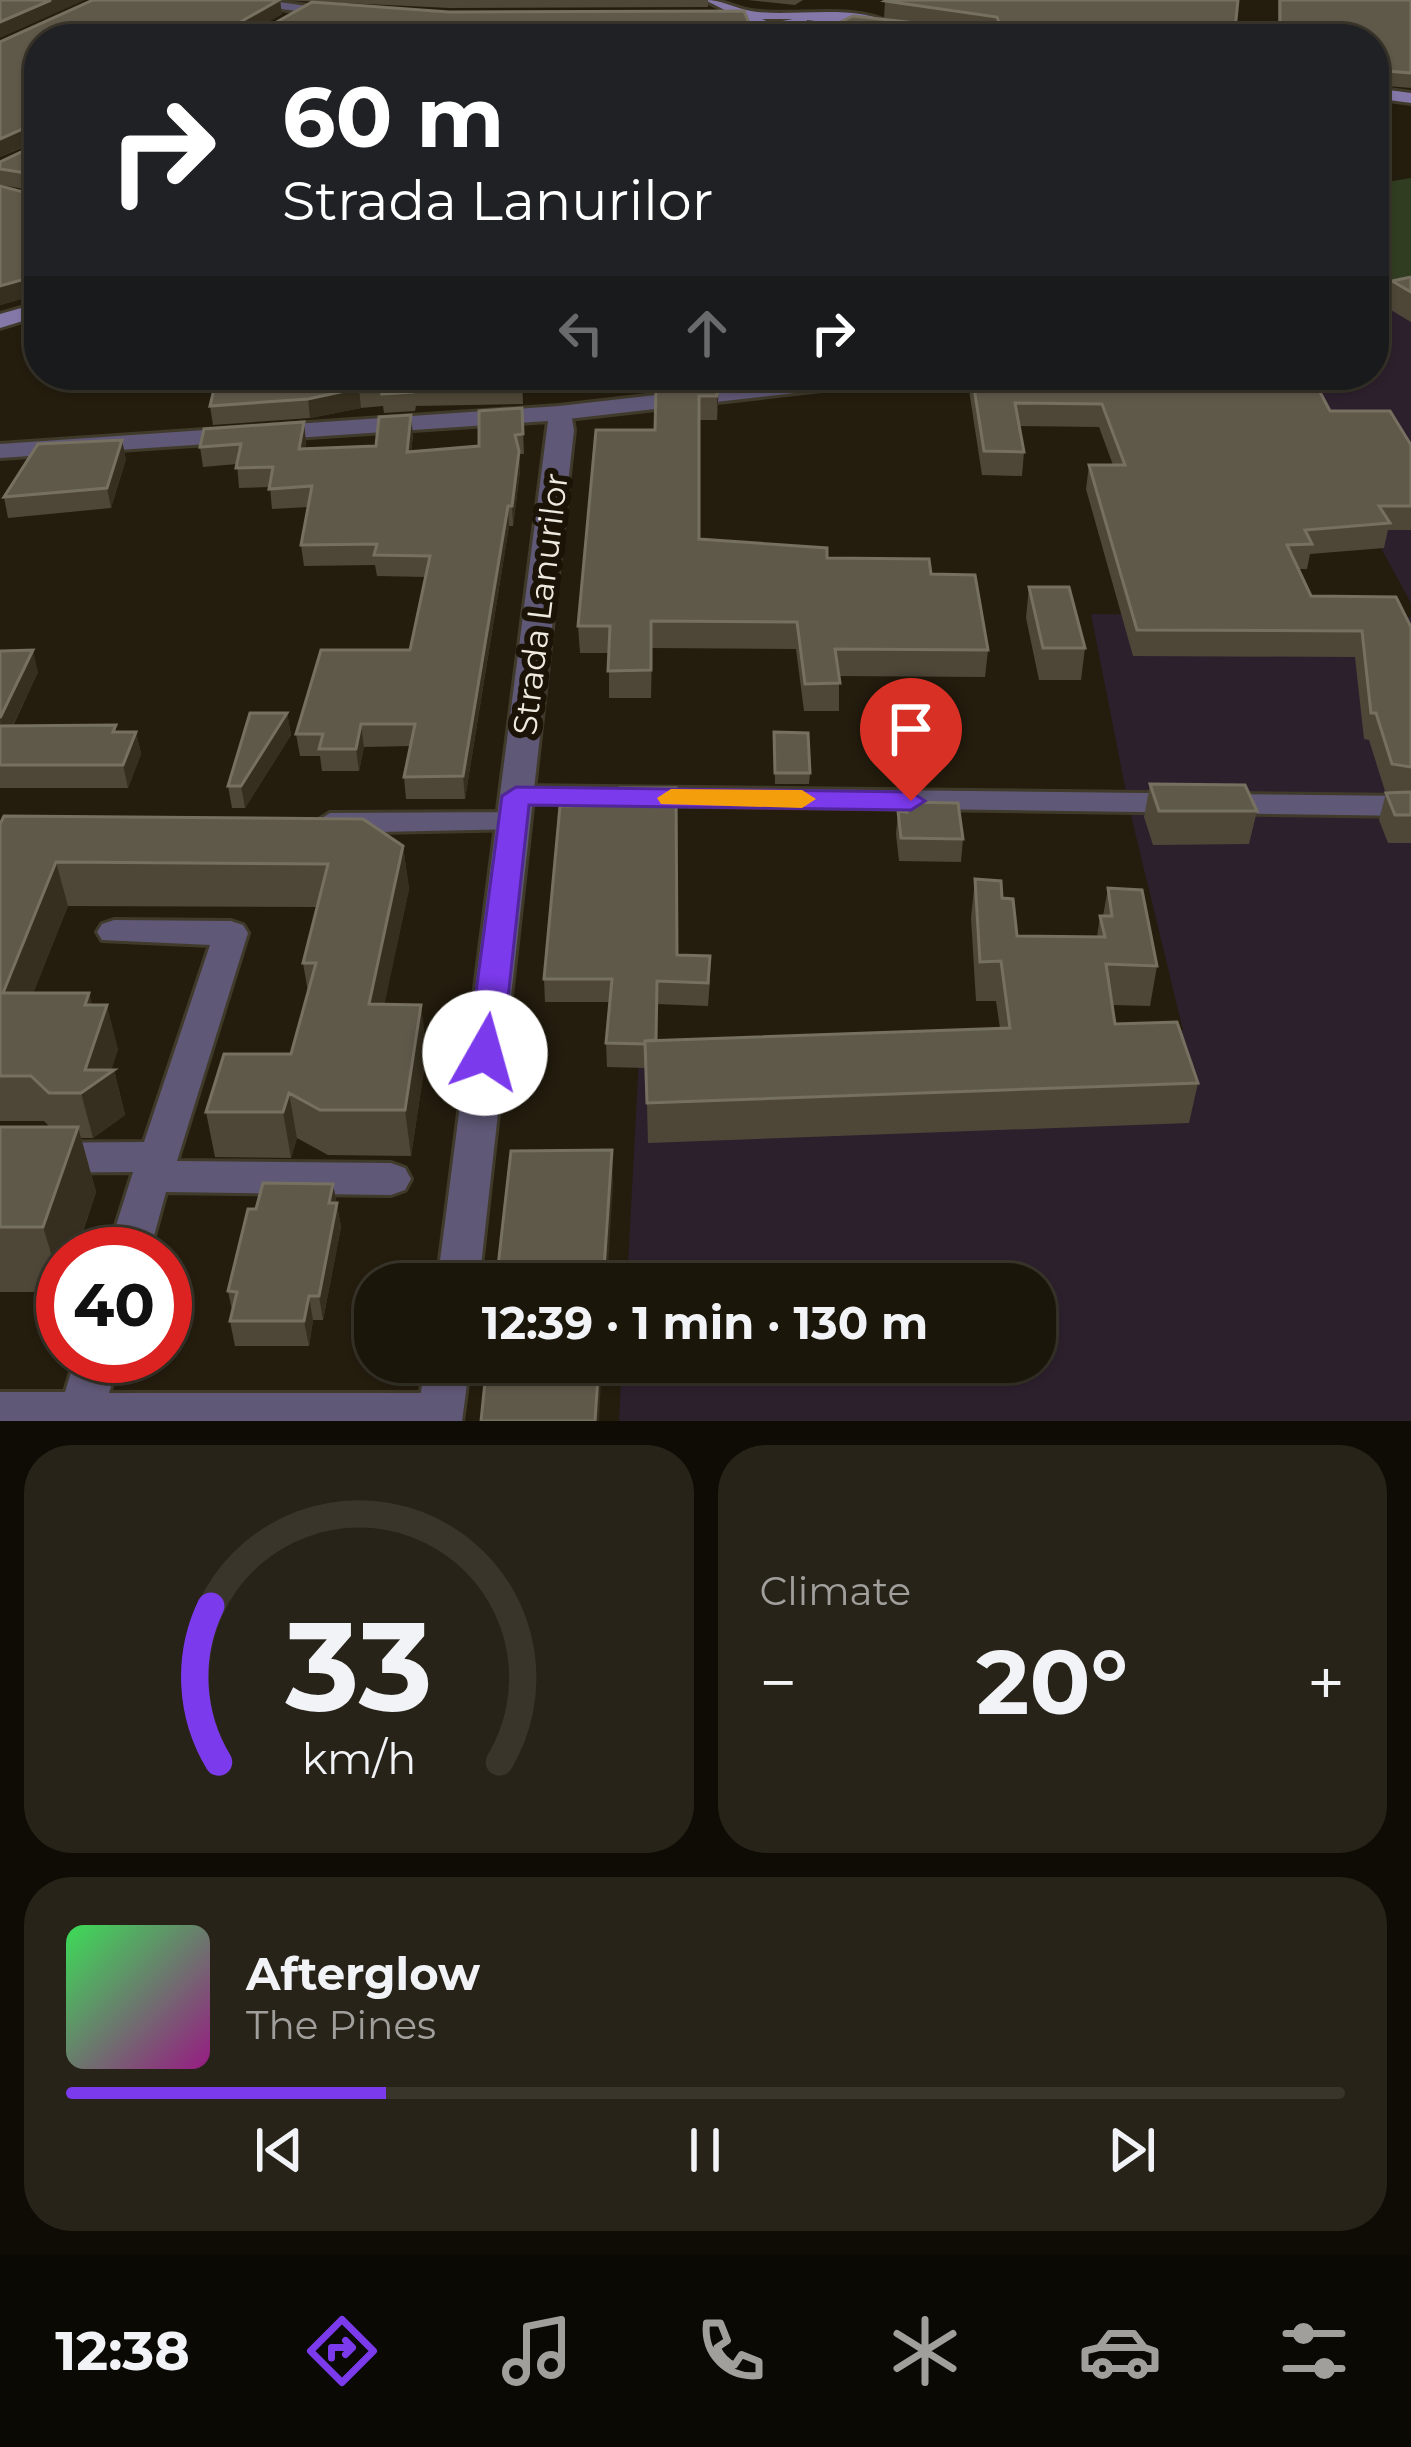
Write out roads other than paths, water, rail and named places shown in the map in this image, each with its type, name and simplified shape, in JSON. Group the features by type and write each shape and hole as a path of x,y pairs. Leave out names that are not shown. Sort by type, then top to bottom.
{"main road":[{"path":"733,0 796,18 800,24"},
{"path":"854,20 887,0"},
{"path":"713,10 755,24 796,18 881,24"}],"street":[{"path":"217,0 356,13"},
{"path":"288,22 309,9"},
{"path":"713,10 755,24"},
{"path":"0,451 560,413 761,390"},
{"name":"Strada Lanurilor","path":"460,1263 562,430 560,413"},
{"path":"286,823 514,809 1411,806"},
{"path":"114,932 231,933 136,1227"},
{"path":"0,1158 391,1179"},
{"path":"82,1409 90,1383"},
{"path":"0,1412 82,1409 440,1417 445,1383"}]}
